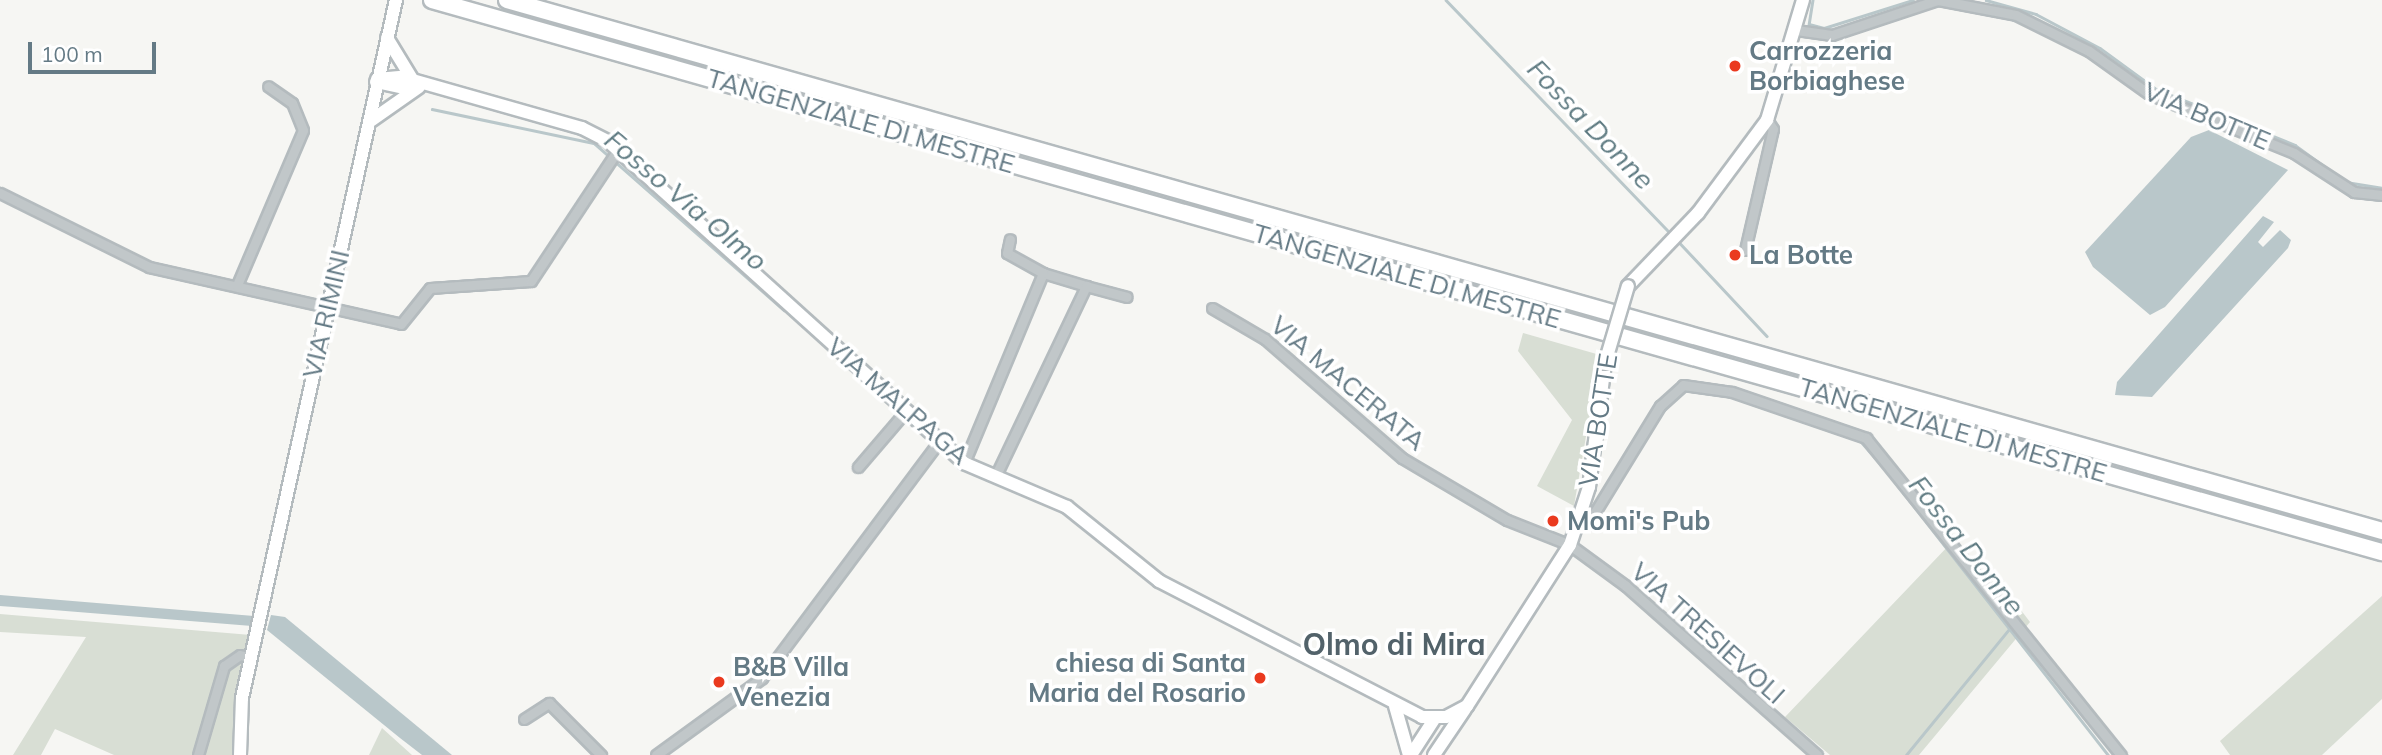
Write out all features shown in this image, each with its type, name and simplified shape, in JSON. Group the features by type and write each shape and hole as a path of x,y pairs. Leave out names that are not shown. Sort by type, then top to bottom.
{"highway":[{"name":"TANGENZIALE DI MESTRE","path":"432,0 2382,552"},
{"name":"TANGENZIALE DI MESTRE","path":"507,0 2382,531"}],"street":[{"name":"VIA BOTTE","path":"1467,706 1570,545 1589,486 1605,363 1628,286 1675,237 1767,120 1803,0"},
{"name":"VIA BOTTE","path":"1796,30 1832,35 1938,0 2016,15 2089,51 2149,94 2294,153 2354,192 2382,195"},
{"name":"VIA RIMINI","path":"240,755 251,658 264,610 394,6"},
{"path":"368,123 419,87 387,38"},
{"name":"VIA MALPAGA","path":"376,80 396,76 419,87 582,128 614,153 938,443 964,463 1067,507 1160,581 1394,706 1435,718"},
{"path":"237,285 303,130 292,103 268,86"},
{"name":"VIA BOTTE","path":"1745,250 1773,129 1767,120"},
{"path":"0,192 149,267 237,285 328,312 401,324 430,288 531,281 614,153"},
{"path":"1010,239 1007,253 1043,273 1127,297"},
{"path":"964,463 1043,273"},
{"path":"995,477 1086,286"},
{"name":"VIA MACERATA","path":"1212,309 1265,339 1413,465 1507,520 1570,545"},
{"path":"1577,526 1587,525 1660,406 1683,385 1732,392 1845,434 1866,438 2121,755"},
{"path":"858,467 905,412"},
{"path":"656,755 762,678 938,443"},
{"name":"VIA TRESIEVOLI","path":"1570,545 1667,619 1817,755"},
{"path":"198,755 224,666 240,655 251,658"},
{"path":"524,719 549,703 601,755"},
{"path":"1394,706 1410,755"},
{"path":"1410,755 1435,718 1467,706"},
{"path":"1436,752 1467,706"},
{"path":"1435,718 1436,752"}],"shaded area":[{"path":"2209,130 2288,170 2165,307 2150,315 2093,267 2085,252 2191,137"},
{"path":"2263,216 2274,222 2258,242 2263,247 2280,230 2291,240 2288,248 2152,397 2115,395 2117,382"},
{"path":"1523,333 1600,355 1574,506 1537,486 1572,420 1518,351"},
{"path":"1951,543 1980,576 1989,568 2030,622 1919,755 1830,755 1785,717"},
{"path":"0,595 254,616 252,626 0,606"},
{"path":"2382,596 2382,699 2322,755 2230,755 2220,741"},
{"path":"0,614 251,635 235,706 234,755 114,755 55,729 41,755 13,755 86,637 0,632"},
{"path":"271,615 285,617 452,755 422,755 400,738 267,630"},
{"path":"382,728 412,755 369,755"}],"waterway":[{"name":"Fossa Donne","path":"1446,0 1671,234"},
{"path":"1813,0 1809,24 1824,28 1913,0"},
{"path":"1986,0 2036,14 2100,48 2156,89 2295,145 2346,182 2382,188"},
{"name":"Fosso Via Olmo","path":"432,109 594,143 784,310"},
{"name":"Fossa Donne","path":"1678,241 1767,336"},
{"name":"Fossa Donne","path":"1811,415 1851,428"},
{"name":"Fossa Donne","path":"1859,439 1889,474"},
{"name":"Fossa Donne","path":"1895,482 2108,755"},
{"path":"1906,755 2010,628"}],"place":[{"name":"Carrozzeria Borbiaghese","path":"1735,66"},
{"name":"La Botte","path":"1735,255"},
{"name":"Momi's Pub","path":"1553,521"},
{"name":"chiesa di Santa Maria del Rosario","path":"1260,678"},
{"name":"B&B Villa Venezia","path":"719,682"}],"district":[{"name":"Olmo di Mira","path":"1394,644"}]}
